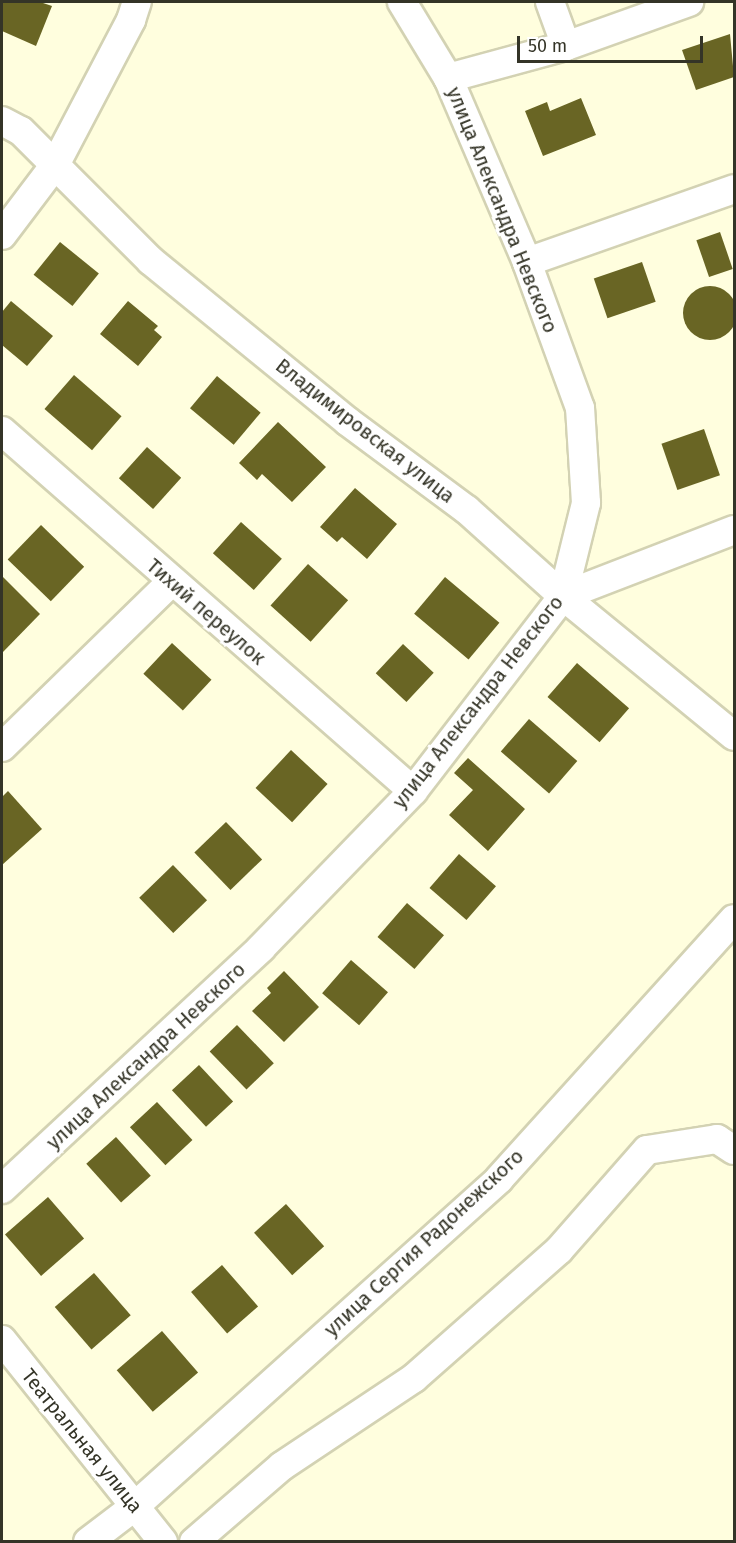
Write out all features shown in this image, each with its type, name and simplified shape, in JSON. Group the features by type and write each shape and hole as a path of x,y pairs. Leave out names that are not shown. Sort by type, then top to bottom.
{"street":[{"path":"2,235 55,165 131,20 137,2"},
{"name":"улица Александра Невского","path":"2,1189 261,948 413,791 563,596 586,503 579,408 527,262 448,78 402,2"},
{"path":"550,2 566,46"},
{"path":"448,78 566,46 689,2"},
{"name":"Владимировская улица","path":"2,121 21,131 151,261 347,421 467,510 563,596 735,736"},
{"path":"527,262 735,189"},
{"name":"Тихий переулок","path":"2,431 171,582 413,791"},
{"path":"563,596 735,530"},
{"path":"2,747 171,582"},
{"name":"улица Сергия Радонежского","path":"88,1542 134,1507 499,1179 735,919"},
{"path":"194,1542 282,1466 414,1378 559,1250 647,1150 717,1139 735,1150"},
{"name":"Театральная улица","path":"2,1340 163,1542"}],"building":[{"path":"2,2 40,2 52,6 36,46 2,31"},
{"path":"730,34 734,77 696,90 682,50"},
{"path":"581,98 596,135 543,156 525,111 547,102 550,111"},
{"path":"720,232 733,269 709,277 696,240"},
{"path":"60,242 99,273 72,306 34,275"},
{"path":"642,262 656,302 607,318 594,279"},
{"path":"710,286 720,288 729,294 735,303 737,313 735,323 729,332 720,338 710,340 700,338 691,332 685,323 683,313 685,303 691,294 700,288"},
{"path":"11,301 53,336 27,366 2,345 2,312"},
{"path":"128,301 158,326 154,330 162,337 138,366 100,334"},
{"path":"74,375 122,416 92,450 44,409"},
{"path":"217,376 261,413 234,445 190,408"},
{"path":"278,422 326,467 292,502 262,474 257,480 239,463"},
{"path":"704,429 720,475 677,490 661,444"},
{"path":"147,447 181,478 153,509 119,478"},
{"path":"355,488 397,524 367,559 342,537 337,542 320,527"},
{"path":"241,522 282,559 254,590 213,553"},
{"path":"41,525 84,567 51,601 8,560"},
{"path":"308,564 348,600 311,642 271,606"},
{"path":"2,576 40,614 2,653"},
{"path":"445,577 499,623 469,659 414,614"},
{"path":"172,643 211,680 183,711 143,674"},
{"path":"403,644 434,673 406,702 376,673"},
{"path":"577,663 629,708 600,742 547,697"},
{"path":"529,719 577,761 549,793 501,751"},
{"path":"291,750 328,784 292,822 256,788"},
{"path":"468,758 525,809 488,851 449,815 473,790 454,773"},
{"path":"8,791 42,829 2,865 2,797"},
{"path":"226,822 262,859 230,890 194,853"},
{"path":"459,854 496,886 466,920 429,888"},
{"path":"173,865 207,900 173,933 139,898"},
{"path":"407,903 444,935 414,969 377,937"},
{"path":"351,960 388,992 359,1025 322,993"},
{"path":"284,971 319,1007 284,1042 252,1011 271,993 267,988"},
{"path":"237,1025 274,1063 246,1090 210,1051"},
{"path":"199,1065 233,1102 206,1127 172,1090"},
{"path":"157,1102 192,1140 165,1165 130,1127"},
{"path":"116,1137 151,1176 121,1202 86,1164"},
{"path":"48,1197 84,1239 41,1276 5,1234"},
{"path":"286,1204 324,1246 292,1275 254,1233"},
{"path":"222,1265 258,1307 227,1333 191,1292"},
{"path":"94,1273 131,1315 91,1349 55,1307"},
{"path":"162,1331 198,1373 153,1412 117,1370"}]}
